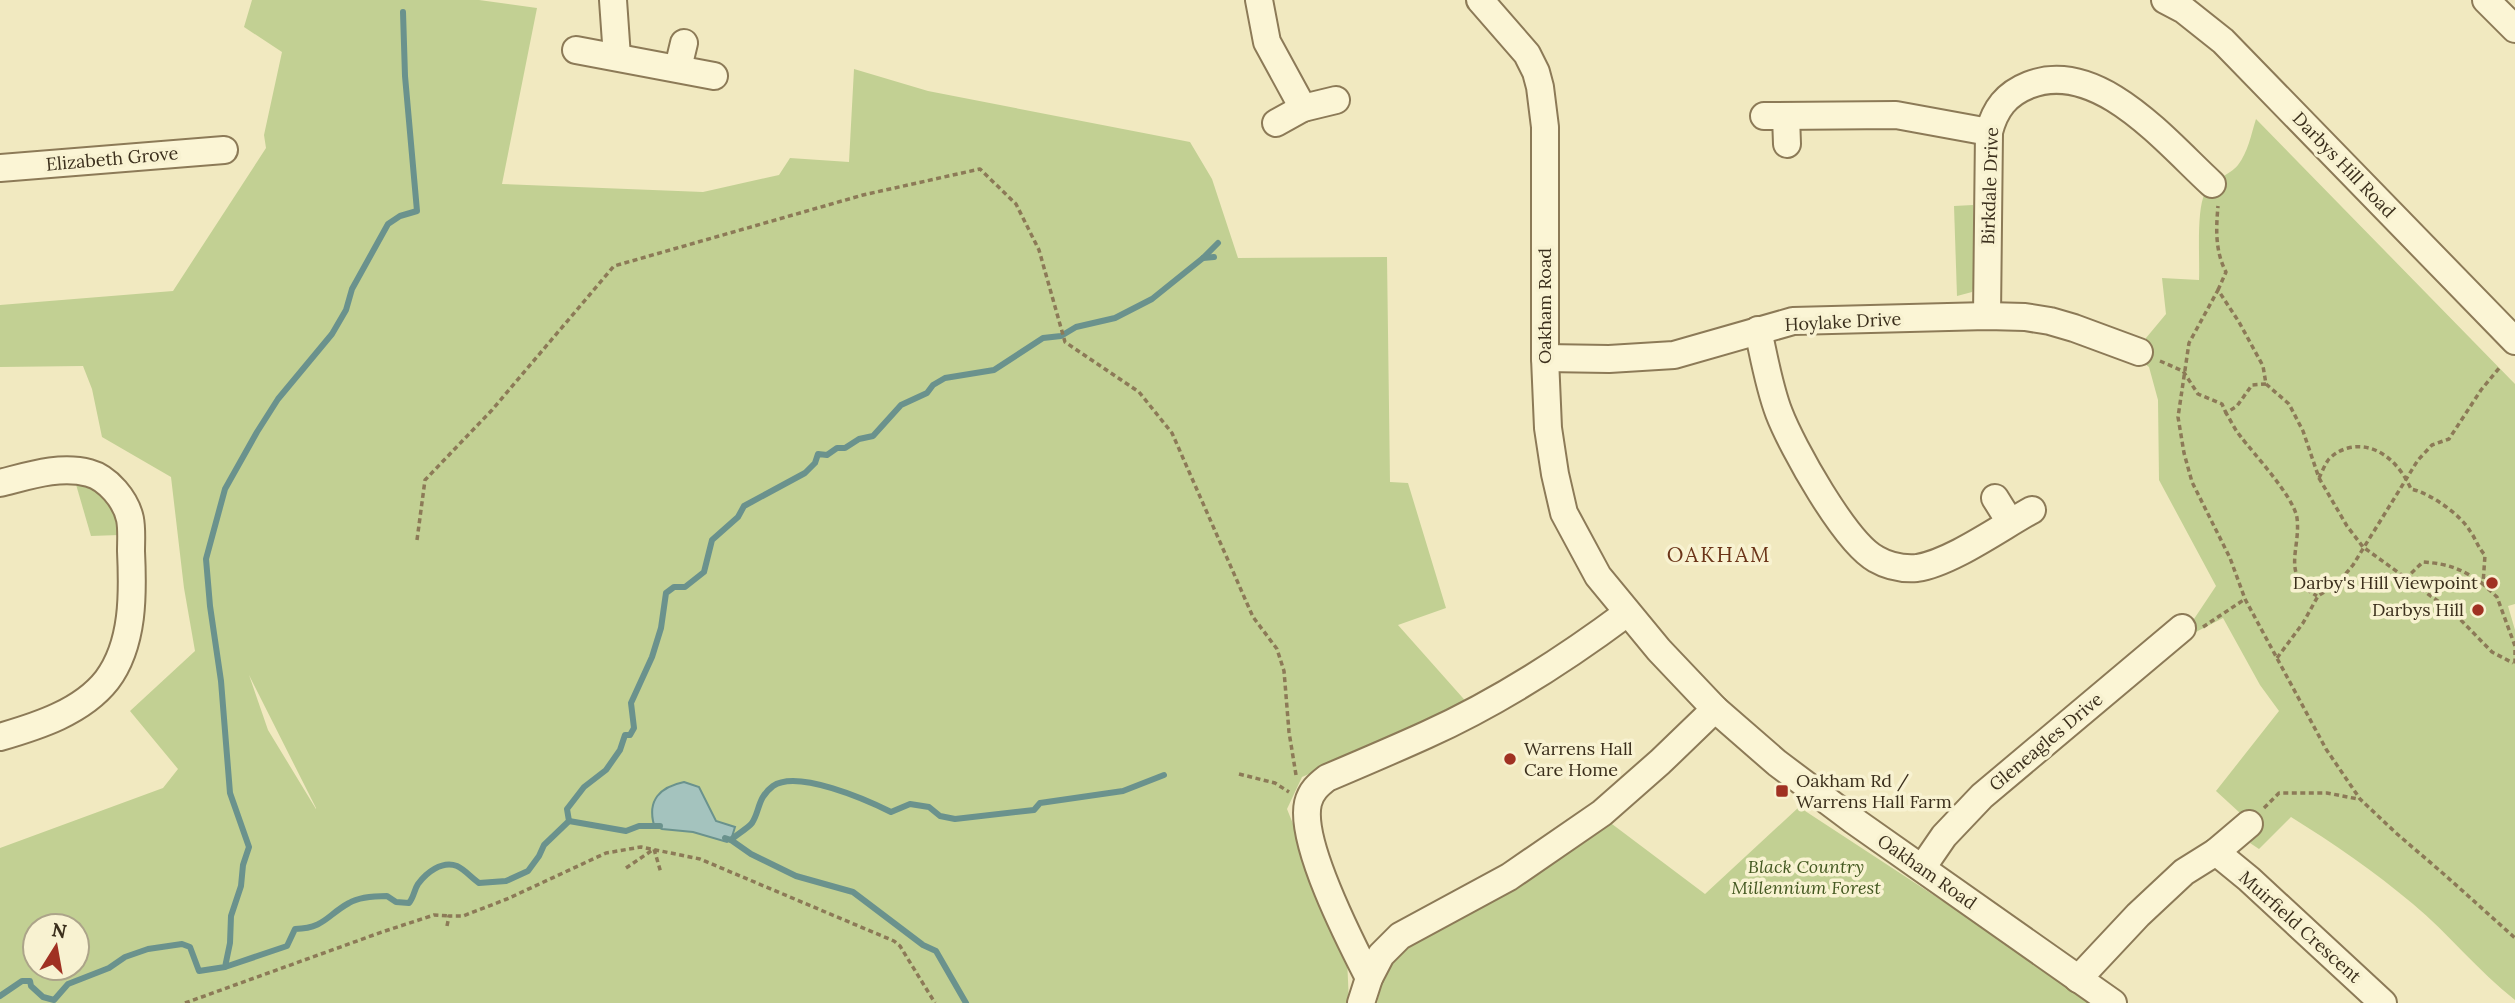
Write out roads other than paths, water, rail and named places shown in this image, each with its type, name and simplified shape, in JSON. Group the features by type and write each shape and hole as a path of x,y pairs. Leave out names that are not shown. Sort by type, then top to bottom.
{"street":[{"path":"613,0 617,57"},
{"path":"1259,0 1267,42 1303,108"},
{"name":"Darbys Hill Road","path":"2165,0 2184,10 2223,41 2515,341"},
{"path":"2486,0 2515,29"},
{"name":"Oakham Road","path":"1487,2 1527,54 1540,87 1545,127 1545,358 1548,428 1564,513 1598,576 1627,613 1715,709 1777,763 2113,1003"},
{"path":"576,50 617,57 681,55 714,76"},
{"name":"Birkdale Drive","path":"1987,316 1989,132 1999,108 2017,90 2050,78 2067,79 2114,97 2212,184"},
{"path":"1276,123 1303,108 1336,100"},
{"path":"1787,144 1775,116 1896,115 1989,132"},
{"name":"Elizabeth Grove","path":"0,168 224,150"},
{"name":"Hoylake Drive","path":"1545,358 1609,359 1674,355 1793,321 1987,316 2050,321 2139,352"},
{"path":"1758,330 1778,411 1795,448 1860,546 1875,558 1897,567 1919,568 1945,559 2021,516 1995,498"},
{"path":"0,483 63,470 91,473 111,486 124,501 130,519 133,590 124,642 107,680 76,708 0,737"},
{"path":"1369,978 1331,900 1310,836 1308,803 1314,788 1327,778 1428,735 1510,691 1627,613"},
{"name":"Gleneagles Drive","path":"1922,868 1944,836 1982,796 2182,628"},
{"path":"1361,1003 1369,978 1381,955 1401,936 1509,877 1602,813 1715,709"},
{"path":"2078,979 2138,915 2184,872 2216,852 2249,824"},
{"name":"Muirfield Crescent","path":"2216,852 2384,1003"}],"water":[{"path":"684,782 699,787 716,821 735,827 731,840 727,842 654,825 652,808 657,796 668,787"}],"waterway":[{"path":"0,996 22,981 30,981 31,986 43,997 54,1000 68,984 109,968 125,957 148,949 182,944 190,947 199,971 225,967 230,943 231,916 241,886 243,865 249,847 230,793 221,681 206,559 225,489 257,432 278,399 332,334 346,310 352,289 388,224 400,216 417,211 405,76 403,12"},
{"path":"1203,258 1218,243"},
{"path":"225,967 287,946 295,929 313,926 357,899 387,896 396,902 409,903 421,880 440,866 457,866 479,883 506,881 528,871 544,845 569,821 567,809 584,787 606,770 620,750 625,735 630,735 634,728 631,703 652,657 661,628 666,593 674,587 685,587 704,572 712,540 738,517 744,506 805,473 815,463 818,454 827,455 837,448 845,448 859,439 873,436 901,405 927,393 933,385 945,378 994,370 1043,338 1061,336 1076,327 1115,318 1152,299 1203,258 1214,257"},
{"path":"725,838 731,840 750,825 764,795 773,786 784,782 798,781 832,788 891,812 910,804 929,807 940,816 955,819 1034,810 1040,803 1123,791 1164,775"},
{"path":"569,821 626,831 639,826 660,826"},
{"path":"731,840 751,854 796,876 853,892 923,945 936,951 966,1003"}],"place":[{"name":"Darby's Hill Viewpoint","path":"2492,583"},
{"name":"Darbys Hill","path":"2478,610"},
{"name":"Warrens Hall Care Home","path":"1510,759"},
{"name":"Oakham Rd / Warrens Hall Farm","path":"1782,791"}],"district":[{"name":"OAKHAM","path":"1719,555"}],"park label":[{"name":"Black Country Millennium Forest","path":"1806,877"}]}
